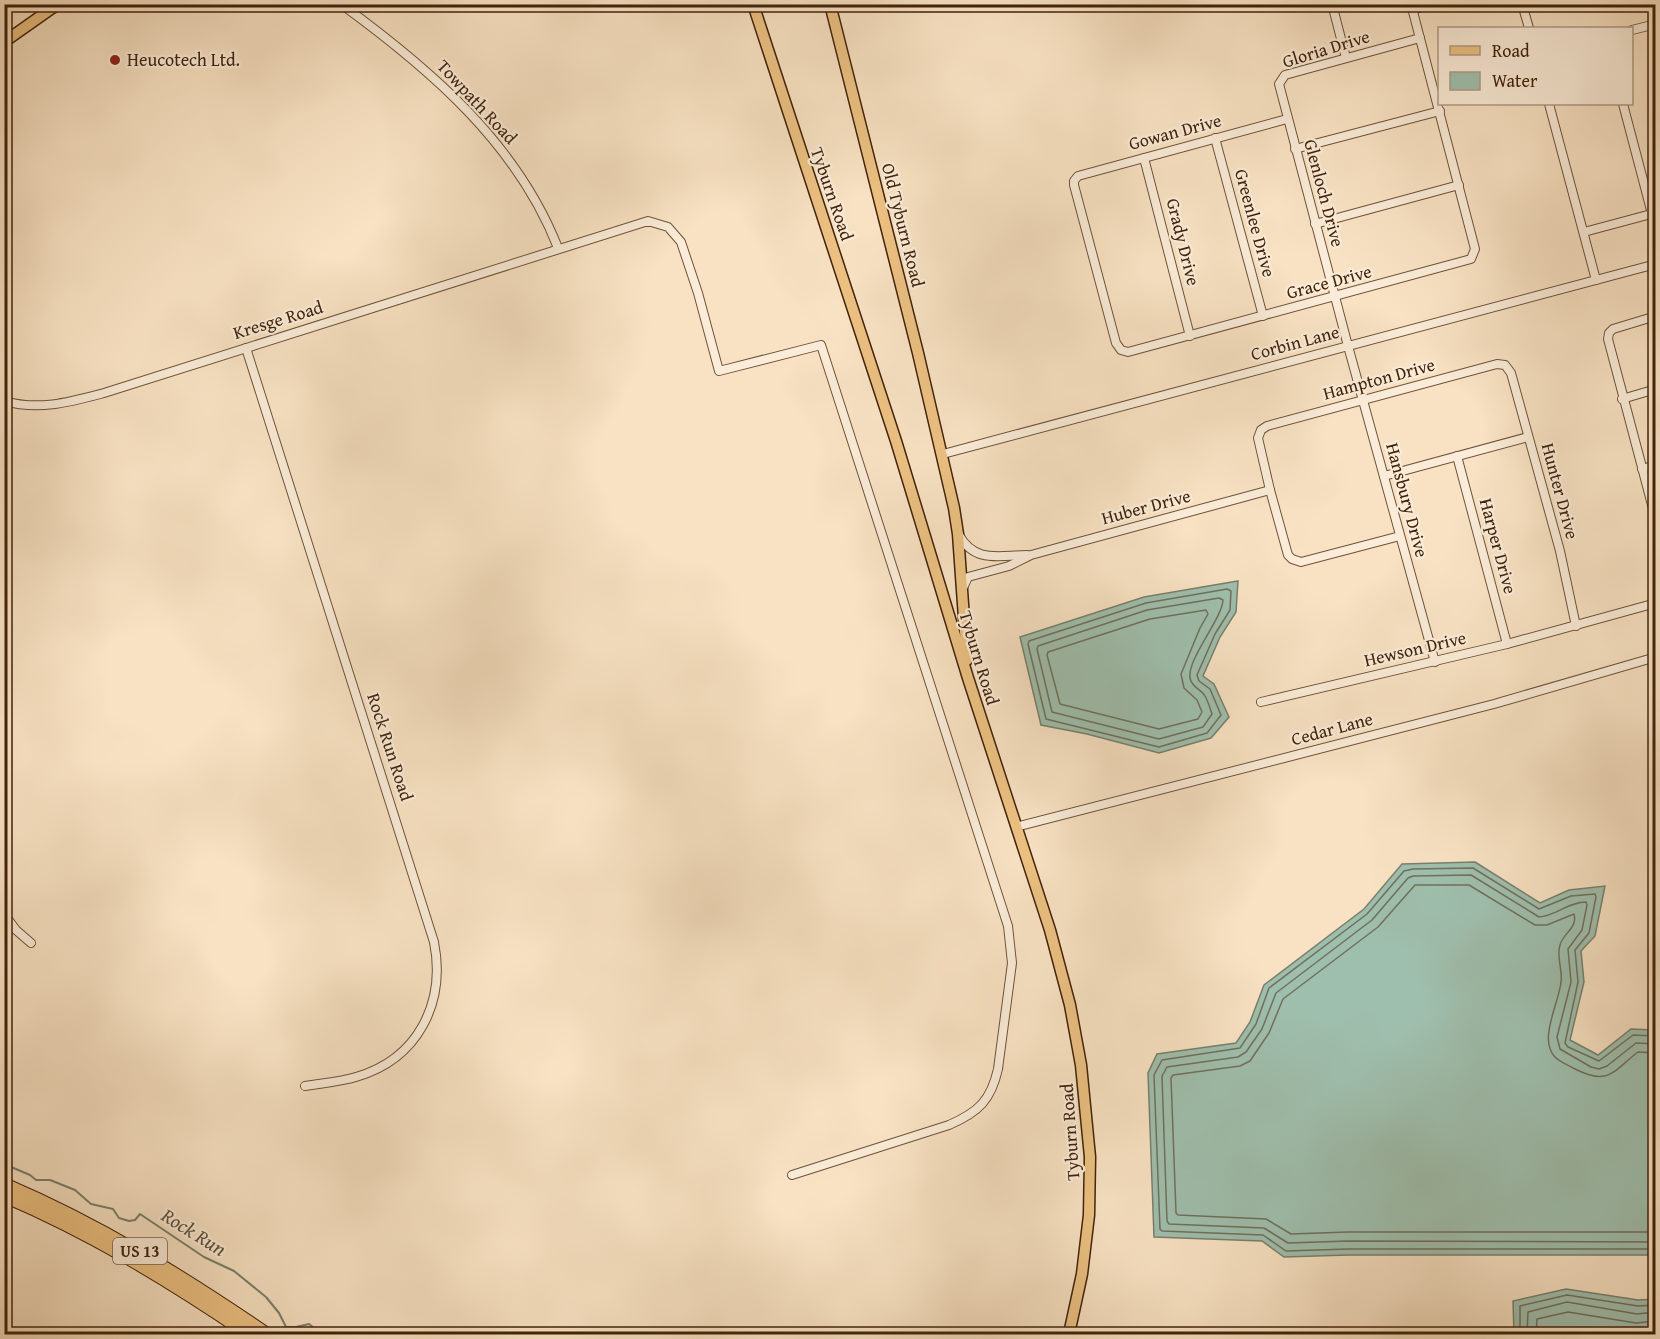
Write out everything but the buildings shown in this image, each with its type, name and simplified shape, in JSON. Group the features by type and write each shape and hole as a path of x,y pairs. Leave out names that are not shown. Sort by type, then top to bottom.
{"highway":[{"name":"US 13","path":"4,1184 64,1211 135,1248 187,1280 267,1335"},
{"name":"US 13","path":"4,1196 78,1230 130,1258 181,1288 248,1335"}],"main road":[{"path":"4,42 58,4"},
{"name":"Tyburn Road","path":"752,4 896,441 968,678 1050,930 1070,1005 1087,1112 1090,1157 1089,1215 1082,1274 1070,1335"},
{"name":"Old Tyburn Road","path":"830,4 943,454 958,534 968,678"}],"street":[{"name":"Towpath Road","path":"341,4 412,58 443,86 485,130 532,195 558,248"},
{"path":"1332,4 1346,58"},
{"path":"1433,4 1412,7 1438,104"},
{"path":"1522,4 1529,27"},
{"path":"1633,30 1656,24"},
{"name":"Gloria Drive","path":"1287,119 1279,86 1281,78 1285,75 1420,38"},
{"path":"1315,224 1460,185 1438,105"},
{"path":"1549,105 1596,280"},
{"path":"1584,232 1654,213 1623,105"},
{"path":"1295,149 1440,111"},
{"name":"Gowan Drive","path":"1121,350 1116,343 1074,181 1078,176 1287,119"},
{"name":"Glenloch Drive","path":"1287,119 1348,346"},
{"name":"Greenlee Drive","path":"1215,138 1263,316"},
{"name":"Grady Drive","path":"1144,158 1190,336"},
{"name":"Grace Drive","path":"1121,350 1128,352 1471,260 1475,249 1460,185"},
{"name":"Kresge Road","path":"4,401 36,406 69,402 106,392 648,221 668,227 683,246 719,371 821,345 1008,926 1012,955 998,1069 994,1087 987,1099 968,1115 949,1125 792,1175"},
{"name":"Corbin Lane","path":"943,454 1653,264"},
{"path":"1653,264 1656,282"},
{"path":"1656,316 1614,329 1608,335 1622,399 1656,520"},
{"name":"Hansbury Drive","path":"1348,346 1435,662"},
{"name":"Rock Run Road","path":"246,348 434,942 438,967 430,1011 417,1035 398,1054 378,1068 356,1077 305,1086"},
{"name":"Hampton Drive","path":"1270,490 1258,438 1261,430 1267,426 1497,364 1507,366"},
{"name":"Hunter Drive","path":"1507,366 1511,373 1560,551 1576,626"},
{"path":"1622,399 1656,389"},
{"path":"1384,476 1528,437"},
{"name":"Harper Drive","path":"1457,456 1507,644"},
{"path":"1642,469 1656,465"},
{"path":"1270,490 1288,555 1292,560 1300,562 1400,536"},
{"name":"Huber Drive","path":"963,589 968,577 1009,566 1031,555 1270,490"},
{"name":"Huber Drive","path":"958,534 967,548 978,555 1031,555"},
{"name":"Hewson Drive","path":"1262,702 1507,644 1656,603"},
{"name":"Cedar Lane","path":"1016,827 1494,704 1656,657"},
{"path":"4,914 16,930 31,943"}],"water":[{"path":"1238,581 1236,612 1220,637 1203,676 1214,684 1229,717 1211,738 1159,753 1087,734 1041,725 1020,637 1144,597"},
{"path":"1475,862 1540,903 1569,890 1605,886 1595,936 1581,951 1584,982 1570,1040 1598,1055 1631,1029 1655,1030 1655,1255 1284,1257 1262,1241 1154,1237 1148,1073 1157,1054 1236,1043 1250,1022 1264,985 1364,909 1402,864"},
{"path":"1566,1289 1638,1300 1655,1299 1655,1334 1514,1334 1513,1301"}],"waterway":[{"name":"Rock Run","path":"4,1164 36,1180 50,1180 75,1190 91,1204 113,1209 119,1218 135,1220 140,1214 204,1257 234,1271 266,1297 279,1313 286,1327 309,1324 322,1334"}],"place":[{"name":"Heucotech Ltd.","path":"115,60"}]}
